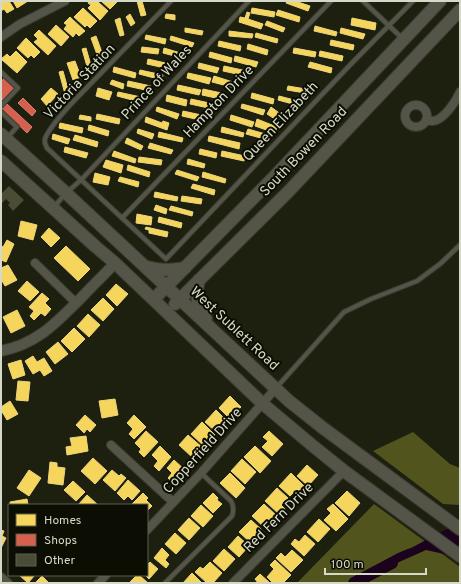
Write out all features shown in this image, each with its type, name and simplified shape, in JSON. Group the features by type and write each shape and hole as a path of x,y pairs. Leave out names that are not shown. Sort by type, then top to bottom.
{"main road":[{"name":"South Bowen Road","path":"154,299 273,178 440,1"},
{"name":"South Bowen Road","path":"167,312 288,192 460,10"},
{"path":"404,39 419,53"},
{"name":"West Sublett Road","path":"4,137 66,192 289,401 322,428 460,529"},
{"path":"1,161 154,299 263,404 344,471 460,556"},
{"path":"273,178 288,192"},
{"path":"145,266 158,270 185,268"},
{"path":"199,280 196,299 200,310 212,328"}],"street":[{"path":"1,37 20,24 65,1"},
{"path":"426,120 434,121 440,118 454,104 460,94"},
{"path":"35,263 76,303"},
{"path":"1,351 30,342 48,330 115,263"},
{"name":"Copperfield Drive","path":"148,529 201,473 276,388"},
{"path":"110,445 173,502"},
{"name":"Red Fern Drive","path":"233,583 344,471"},
{"path":"1,577 8,583"}],"lane":[{"name":"Victoria Station","path":"81,180 45,144 48,133 70,105 171,1"},
{"name":"Prince of Wales","path":"53,208 66,192 81,180 249,1"},
{"name":"Hampton Drive","path":"122,218 331,1"},
{"path":"363,1 404,39"},
{"name":"Queen Elizabeth","path":"122,218 166,259 350,65 413,1"},
{"path":"1,72 18,88 1,106"},
{"path":"1,112 17,127 4,137"},
{"path":"81,180 122,218"},
{"path":"276,388 344,312 371,299 418,281 440,264 460,245"},
{"path":"165,583 232,516 234,512 234,506 231,500 201,473"}],"green space":[{"path":"413,432 450,464 460,468 460,505 443,504 373,451"},
{"path":"374,504 460,567 460,583 297,583"}],"shaded area":[{"path":"460,522 460,544 444,554 426,550 379,571 377,568 385,561 402,551 411,548"}],"building: Homes":[{"path":"1,1 9,1 14,9 7,13 4,9 1,11"},
{"path":"13,1 28,1 17,8"},
{"path":"89,1 97,1 108,11 100,20 88,8 91,5 88,3"},
{"path":"101,1 118,1 110,9"},
{"path":"137,1 142,1 146,15 141,16"},
{"path":"287,1 295,1 310,6 308,11 286,3"},
{"path":"83,8 97,21 90,28 87,25 85,27 74,17"},
{"path":"252,8 275,12 274,17 251,13"},
{"path":"278,10 300,17 299,22 276,15"},
{"path":"247,12 250,13 248,19 263,24 261,29 239,22 240,17 245,18"},
{"path":"130,14 135,23 131,26 126,17"},
{"path":"166,14 175,15 175,20 165,18"},
{"path":"70,17 85,31 79,36 76,33 73,37 64,29 67,25 64,23"},
{"path":"120,18 124,35 120,36 115,20"},
{"path":"352,18 376,23 375,30 351,25"},
{"path":"267,21 285,28 283,32 265,25"},
{"path":"56,25 69,37 61,46 48,34"},
{"path":"315,26 337,32 336,36 314,31"},
{"path":"185,28 203,31 202,35 185,32"},
{"path":"341,28 365,34 363,39 340,33"},
{"path":"39,30 56,46 48,55 34,42 38,39 34,35"},
{"path":"229,31 253,34 252,38 229,36"},
{"path":"256,33 278,39 277,43 255,37"},
{"path":"146,35 166,39 165,44 145,39"},
{"path":"96,36 104,58 99,60 91,38"},
{"path":"171,36 194,43 192,47 170,40"},
{"path":"26,38 40,52 34,58 31,55 28,58 17,48"},
{"path":"331,40 354,45 353,50 330,45"},
{"path":"219,41 241,46 240,51 218,46"},
{"path":"248,44 268,50 267,55 247,49"},
{"path":"142,47 159,49 158,54 141,52"},
{"path":"86,48 92,69 88,70 82,49"},
{"path":"164,48 184,54 182,58 163,53"},
{"path":"294,48 316,52 315,57 293,53"},
{"path":"16,51 27,62 17,73 1,59 7,54 10,57"},
{"path":"320,51 343,56 342,61 319,56"},
{"path":"210,52 232,58 231,63 209,57"},
{"path":"235,56 258,62 256,67 234,61"},
{"path":"148,59 170,64 169,69 147,64"},
{"path":"75,61 81,77 73,80 67,63"},
{"path":"310,62 332,68 331,73 308,67"},
{"path":"199,63 219,68 217,73 198,68"},
{"path":"224,66 247,71 246,76 223,71"},
{"path":"114,67 136,73 135,78 113,72"},
{"path":"140,70 163,75 162,80 139,74"},
{"path":"63,71 69,93 65,94 59,72"},
{"path":"188,73 211,78 209,84 187,78"},
{"path":"214,76 236,83 235,88 212,82"},
{"path":"112,80 124,84 123,89 110,84"},
{"path":"128,81 151,86 150,91 127,86"},
{"path":"178,85 201,90 199,95 177,90"},
{"path":"288,86 312,90 311,94 287,90"},
{"path":"51,88 58,94 47,106 41,99"},
{"path":"98,88 112,92 109,100 96,96"},
{"path":"203,89 226,94 225,100 202,95"},
{"path":"118,92 141,97 140,102 117,96"},
{"path":"252,93 274,99 273,104 251,98"},
{"path":"167,95 187,100 186,106 166,101"},
{"path":"279,96 302,102 300,106 278,100"},
{"path":"191,99 214,104 213,109 190,104"},
{"path":"242,104 265,110 263,115 241,108"},
{"path":"157,107 179,114 177,119 156,111"},
{"path":"271,107 282,115 278,121 267,114"},
{"path":"183,111 206,116 204,121 182,116"},
{"path":"97,114 120,119 119,124 96,119"},
{"path":"80,115 91,117 91,121 79,119"},
{"path":"231,115 254,122 252,127 230,120"},
{"path":"146,117 162,123 163,121 169,123 167,130 145,122"},
{"path":"257,119 277,127 275,133 255,126"},
{"path":"60,123 83,128 82,133 59,128"},
{"path":"89,125 109,131 108,136 88,130"},
{"path":"222,127 244,133 243,137 221,132"},
{"path":"138,129 154,134 152,139 137,133"},
{"path":"248,129 269,135 268,140 246,134"},
{"path":"159,132 183,138 182,142 158,137"},
{"path":"53,134 70,139 68,144 52,139"},
{"path":"75,135 98,142 97,147 73,140"},
{"path":"209,136 240,143 239,149 208,141"},
{"path":"127,138 143,146 141,150 125,143"},
{"path":"150,143 173,150 171,154 148,148"},
{"path":"65,147 88,153 86,158 64,152"},
{"path":"200,149 217,153 216,158 199,154"},
{"path":"114,151 136,159 135,163 112,156"},
{"path":"222,151 245,156 244,161 221,156"},
{"path":"139,157 162,160 161,165 138,162"},
{"path":"188,159 205,164 204,168 187,164"},
{"path":"106,160 123,165 121,173 103,167"},
{"path":"128,165 150,172 149,177 127,170"},
{"path":"177,170 199,177 197,181 175,174"},
{"path":"203,172 226,179 225,183 202,177"},
{"path":"95,173 110,177 108,185 93,182"},
{"path":"120,177 139,182 138,187 118,181"},
{"path":"193,184 215,190 214,195 191,188"},
{"path":"155,192 178,197 177,201 154,197"},
{"path":"182,196 202,199 201,204 181,201"},
{"path":"156,205 167,209 166,214 154,210"},
{"path":"171,206 193,212 192,216 169,210"},
{"path":"137,214 152,217 151,225 136,223"},
{"path":"159,217 182,223 181,228 158,222"},
{"path":"21,221 37,225 33,240 18,236"},
{"path":"146,227 168,232 167,237 149,233 149,230 145,229"},
{"path":"49,228 60,238 51,247 41,237"},
{"path":"7,240 14,244 6,262 1,260 1,246 3,247"},
{"path":"66,246 90,269 78,281 54,258"},
{"path":"8,265 17,280 5,286 1,279 1,268"},
{"path":"27,281 39,292 30,301 18,291"},
{"path":"116,284 128,294 117,306 106,295"},
{"path":"42,293 49,299 45,303 51,309 45,316 41,313 34,320 30,316 34,311 29,307"},
{"path":"103,298 114,309 103,321 91,310"},
{"path":"17,310 25,326 11,333 3,317"},
{"path":"88,314 100,325 89,337 77,326"},
{"path":"74,328 85,339 72,352 61,341"},
{"path":"58,342 68,354 55,364 46,352"},
{"path":"33,356 37,362 44,358 52,371 44,376 40,370 33,374 25,361"},
{"path":"21,360 25,375 13,379 8,364"},
{"path":"18,381 30,382 28,401 16,400"},
{"path":"230,396 241,407 230,419 219,408"},
{"path":"115,399 118,415 102,418 99,401"},
{"path":"10,401 18,414 7,420 1,410 1,407"},
{"path":"216,410 227,421 216,432 205,422"},
{"path":"85,415 96,425 90,432 87,429 84,433 76,425"},
{"path":"134,415 146,427 134,439 129,434 133,429 127,423"},
{"path":"202,422 215,435 204,446 191,434"},
{"path":"146,431 158,442 144,457 139,452 141,449 135,443"},
{"path":"269,431 283,444 272,456 262,447 268,441 263,437"},
{"path":"188,435 203,448 193,458 179,445"},
{"path":"86,436 88,451 67,455 66,447 72,446 70,438"},
{"path":"160,446 171,457 159,471 154,466 158,461 152,455"},
{"path":"255,446 271,461 260,473 244,457"},
{"path":"93,458 107,471 95,484 81,471"},
{"path":"242,459 256,472 245,484 231,471"},
{"path":"174,460 185,470 173,483 168,478 172,473 167,468"},
{"path":"50,462 57,463 57,467 65,468 63,485 48,483"},
{"path":"307,465 318,475 308,486 297,476"},
{"path":"29,470 41,478 29,496 17,488"},
{"path":"112,470 119,476 121,474 126,478 115,491 103,480"},
{"path":"230,473 245,488 236,498 220,483"},
{"path":"291,473 306,488 301,493 297,489 290,496 279,486"},
{"path":"128,480 140,491 132,500 128,496 124,500 117,493"},
{"path":"73,481 85,492 76,501 64,490"},
{"path":"277,488 288,498 281,505 285,509 280,515 265,501"},
{"path":"347,491 360,503 349,516 335,503"},
{"path":"143,493 148,498 146,500 152,506 148,510 148,504 132,504"},
{"path":"213,493 218,498 217,500 222,504 213,513 203,503"},
{"path":"87,495 97,504 79,504"},
{"path":"27,499 28,504 10,504 10,502"},
{"path":"264,504 276,515 267,523 270,526 266,529 252,516"},
{"path":"333,504 348,519 336,531 324,520 331,513 327,509"},
{"path":"201,505 213,516 203,527 191,516"},
{"path":"189,518 200,528 189,540 178,530"},
{"path":"319,519 330,529 318,542 307,532"},
{"path":"251,520 261,529 255,536 257,538 252,544 239,532"},
{"path":"1,530 4,531 2,536 6,538 1,548"},
{"path":"175,533 186,543 176,554 165,544"},
{"path":"305,535 315,544 304,556 291,544 295,539 299,542"},
{"path":"238,536 249,546 239,557 228,547"},
{"path":"162,548 169,555 165,560 169,564 166,568 154,558"},
{"path":"224,549 235,559 224,571 213,561"},
{"path":"292,550 303,560 291,572 276,558 281,553 285,557"},
{"path":"275,560 291,575 283,583 273,583 267,577 274,569 270,565"},
{"path":"150,562 158,569 149,579 146,576 148,576 148,564"},
{"path":"210,562 222,573 213,583 207,583 195,572 200,567 203,569"},
{"path":"192,573 202,583 183,583"},
{"path":"260,574 270,583 258,583 255,579"},
{"path":"20,576 34,576 28,583"},
{"path":"42,576 49,583 35,583"},
{"path":"136,576 140,576 148,583 129,583"}],"building: Shops":[{"path":"4,78 14,88 2,102 1,82"},
{"path":"23,98 36,111 32,116 18,103"},
{"path":"7,104 32,127 27,133 2,109"}],"building: Other":[{"path":"9,186 24,200 13,211 8,205 10,203 6,199 1,204 1,194"}],"waterway":[{"path":"354,583 392,563"}]}
